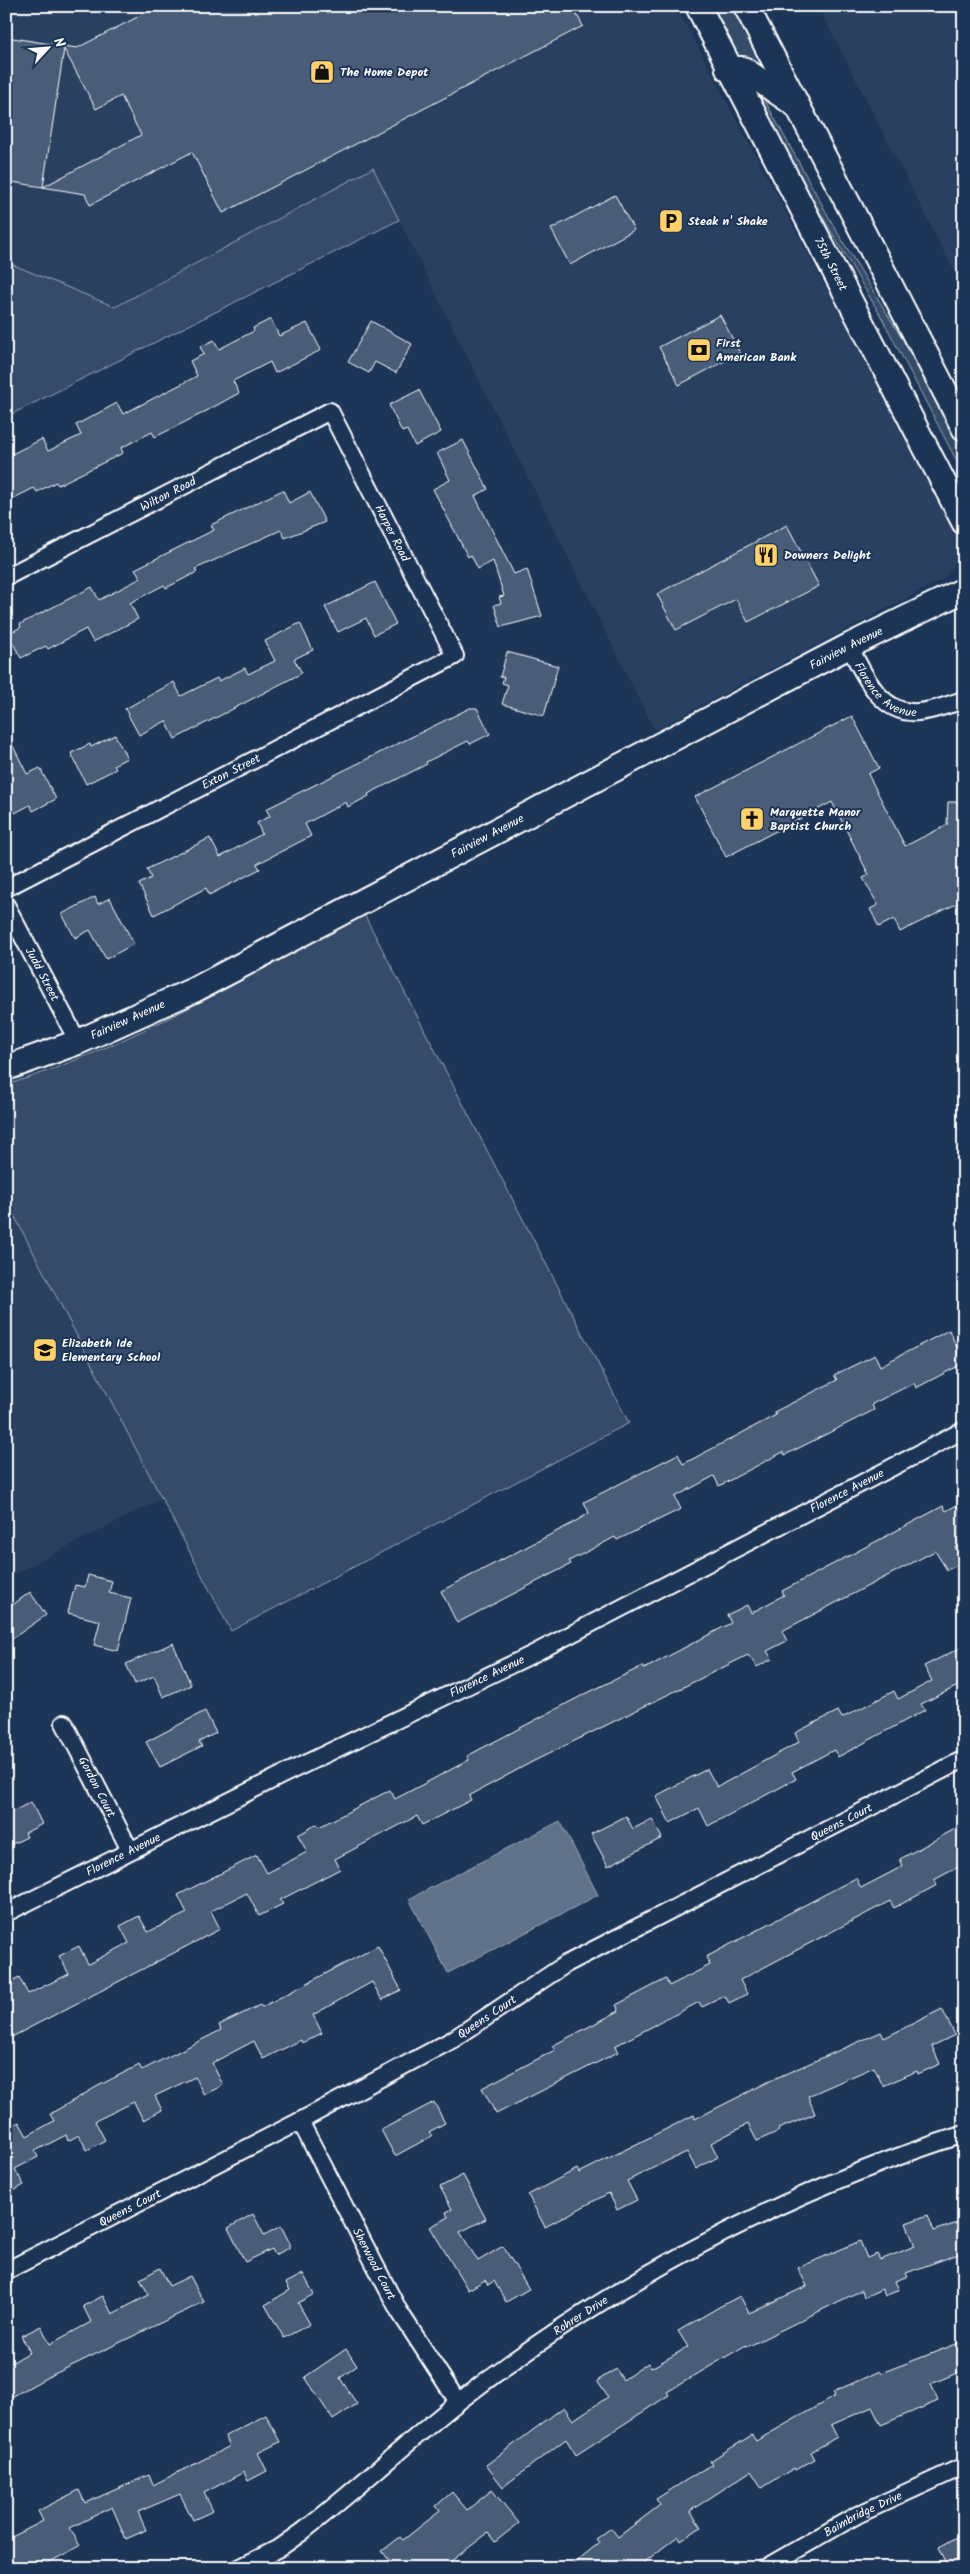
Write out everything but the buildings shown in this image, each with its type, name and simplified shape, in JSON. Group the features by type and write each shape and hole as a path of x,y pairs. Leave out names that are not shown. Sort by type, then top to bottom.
{"main road":[{"name":"75th Street","path":"698,6 728,68 964,522"},
{"path":"746,6 964,428"},
{"path":"728,68 743,69 797,106"},
{"name":"Fairview Avenue","path":"6,1068 78,1042 196,989 850,646 964,590"}],"street":[{"name":"Wilton Road","path":"6,577 330,411"},
{"name":"Harper Road","path":"330,411 455,656"},
{"name":"Florence Avenue","path":"850,646 868,682 888,704 902,710 917,712 964,700"},
{"name":"Exton Street","path":"6,888 455,656"},
{"name":"Judd Street","path":"6,905 78,1042"},
{"name":"Florence Avenue","path":"6,1914 130,1850 529,1656 964,1430"},
{"name":"Gordon Court","path":"64,1724 130,1850"},
{"name":"Queens Court","path":"6,2271 300,2121 452,2040 566,1964 964,1759"},
{"name":"Sherwood Court","path":"300,2121 399,2311 458,2402"},
{"name":"Rohrer Drive","path":"239,2568 281,2546 302,2532 458,2402 594,2306 716,2235 845,2176 964,2134"},
{"name":"Baimbridge Drive","path":"765,2568 857,2515 964,2466"}],"shaded area":[{"path":"6,6 676,6 945,511 957,539 958,553 953,567 943,579 655,730 373,169 115,307 6,262"},
{"path":"710,6 734,6 769,73 748,59 735,55"},
{"path":"818,6 964,6 964,290"},
{"path":"751,84 759,90 836,230 928,381 964,451 964,475 882,318 794,168"},
{"path":"373,168 399,220 6,417 6,262 115,307"},
{"path":"364,914 629,1423 231,1631 6,1200 6,1085 99,1051 144,1030 233,985"},
{"name":"Elizabeth Ide Elementary School","path":"6,1201 163,1498 6,1578"},
{"path":"560,1821 598,1895 448,1973 409,1899"}],"place":[{"name":"The Home Depot","path":"322,72"},
{"name":"Steak n' Shake","path":"671,221"},
{"name":"First American Bank","path":"699,350"},
{"name":"Downers Delight","path":"766,555"},
{"name":"Marquette Manor Baptist Church","path":"752,819"},
{"name":"Elizabeth Ide Elementary School","path":"45,1350"}]}
